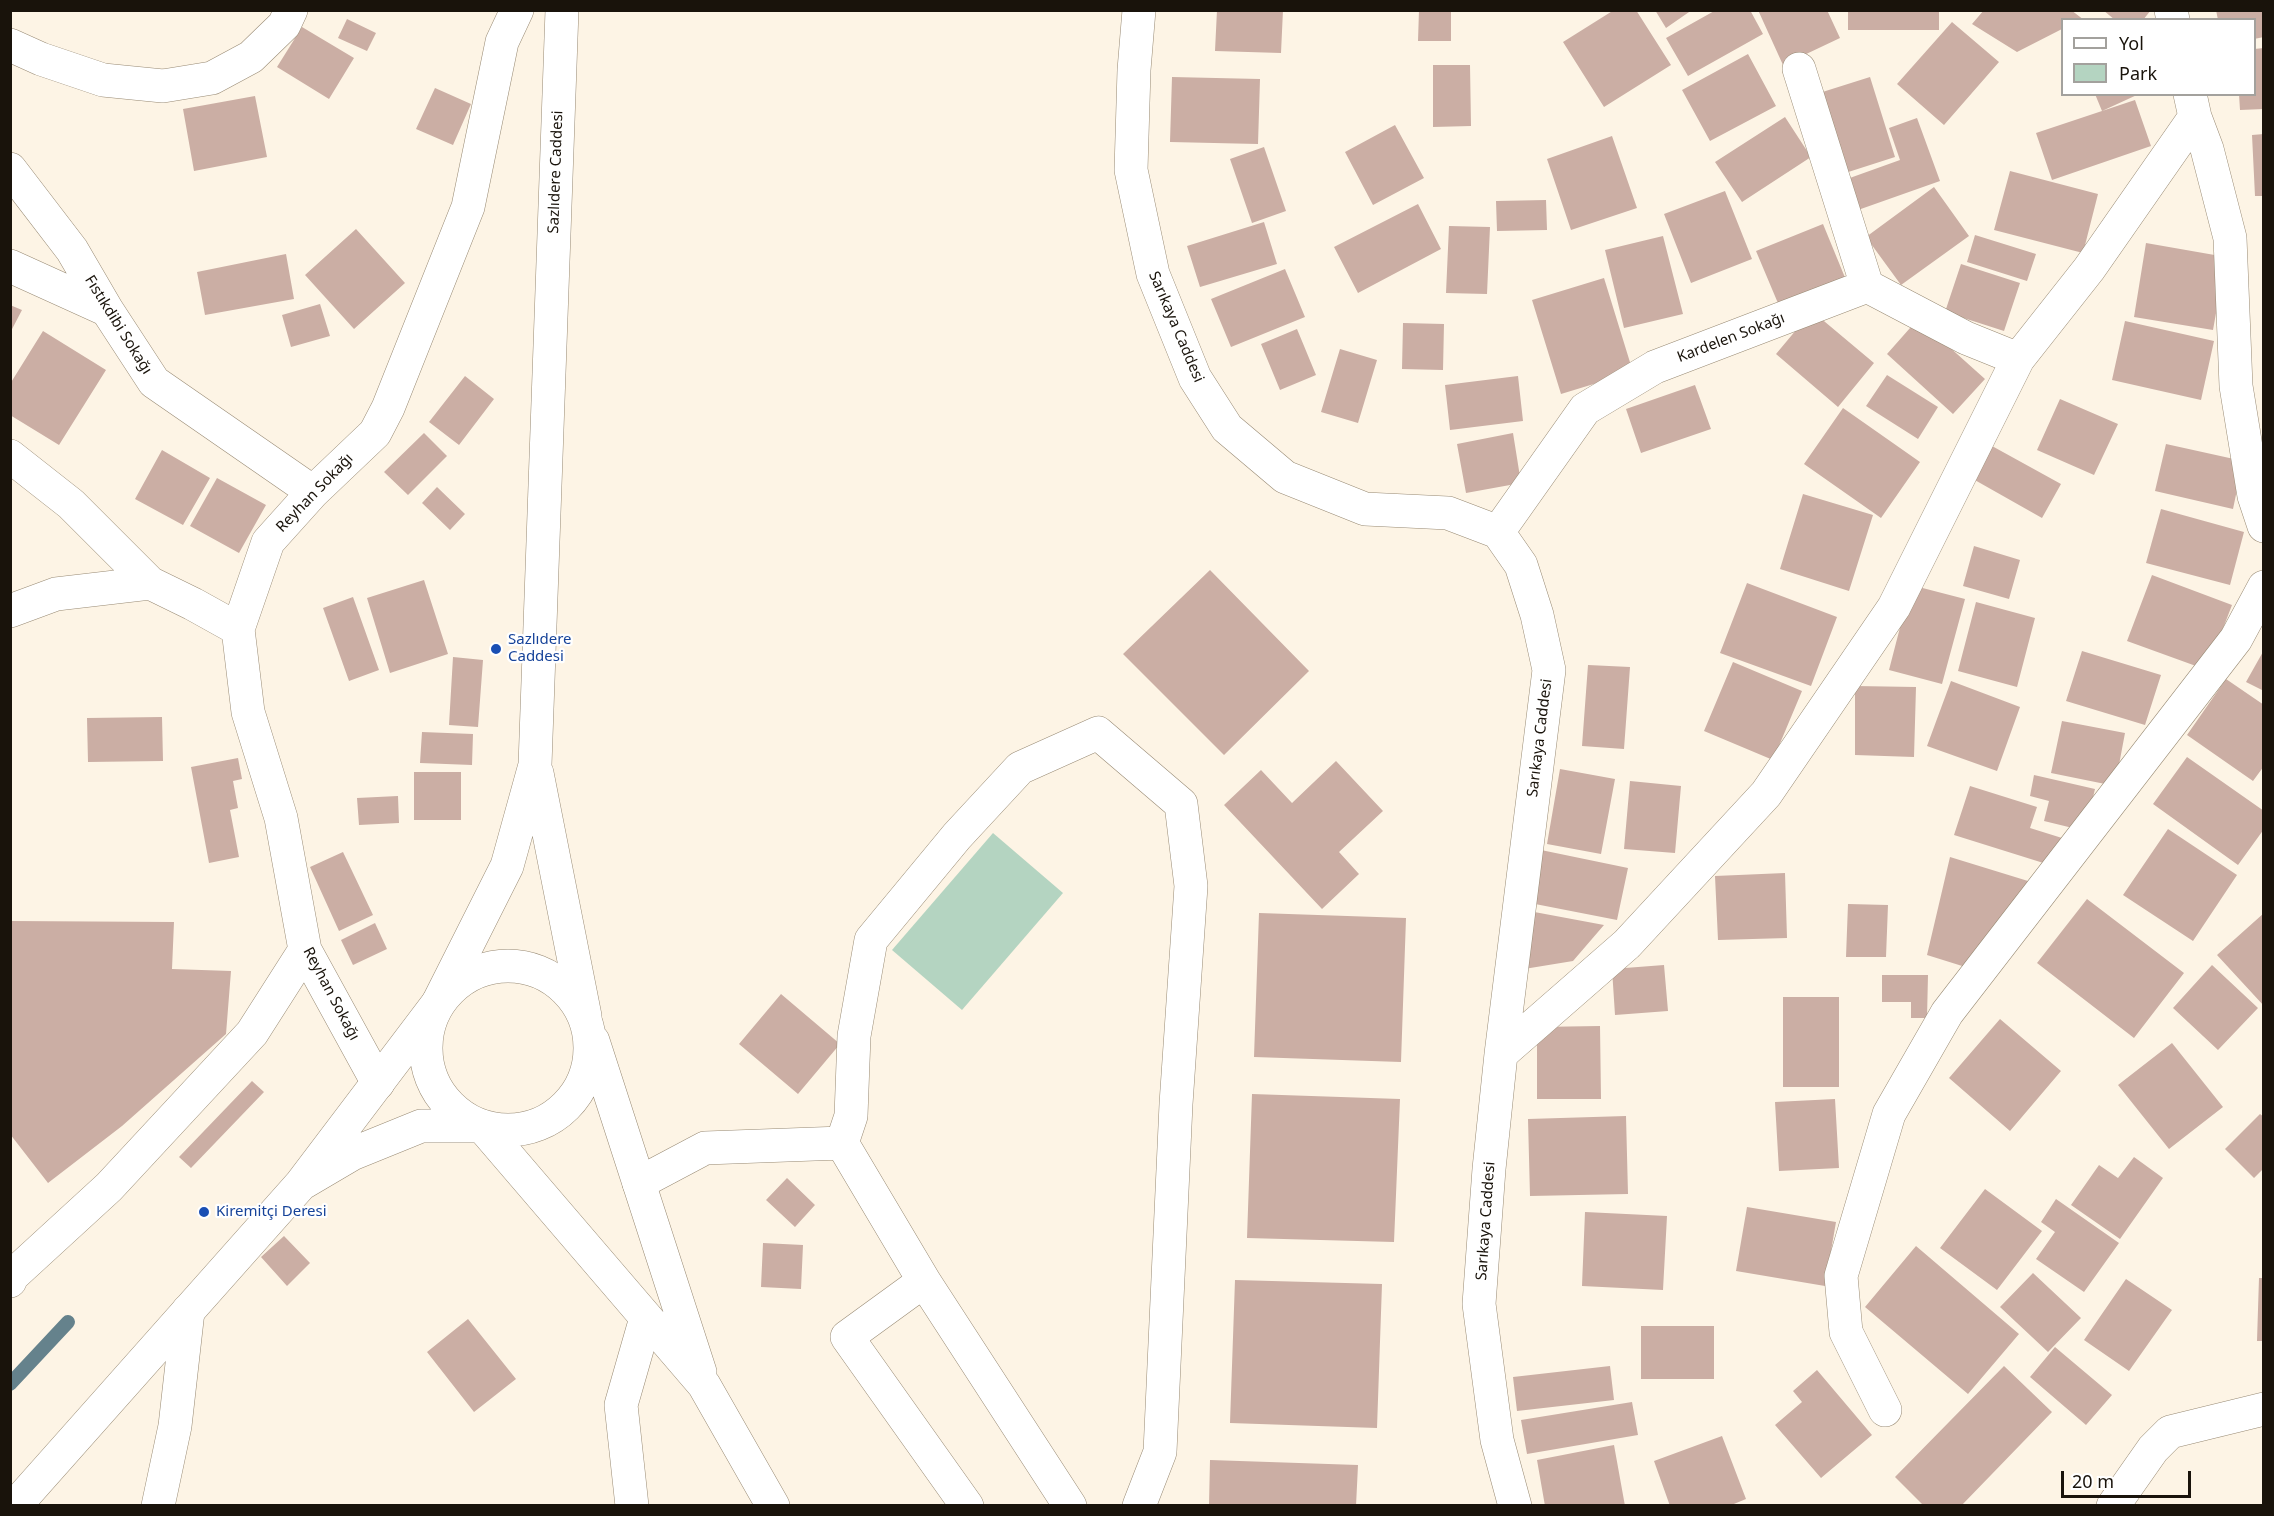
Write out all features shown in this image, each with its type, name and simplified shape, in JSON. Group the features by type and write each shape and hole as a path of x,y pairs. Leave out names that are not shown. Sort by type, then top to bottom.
{"street":[{"path":"10,45 41,59 103,80 163,86 212,78 251,57 284,25 291,10"},
{"name":"Reyhan Sokağı","path":"378,1083 305,950 281,818 248,712 238,629 268,542 313,492 375,433 388,408 468,207 502,42 517,10"},
{"name":"Sazlıdere Caddesi","path":"535,765 507,866 438,1003 428,1026 425,1051 430,1076 442,1097 460,1115 482,1126 509,1131 535,1125 559,1113 578,1094 588,1069 591,1042 535,765 562,10"},
{"name":"Sarıkaya Caddesi","path":"1139,10 1134,70 1131,170 1150,262 1195,378 1227,428 1285,477 1365,509 1448,513 1498,532 1521,565 1537,615 1549,670 1501,1054 1489,1169 1479,1304 1497,1440 1515,1506"},
{"path":"1799,69 1867,286 1966,338 2018,359"},
{"path":"1501,1054 1627,944 1766,794 1894,607 2018,359 2089,269 2192,106"},
{"path":"2192,106 2207,149 2230,238 2236,386 2254,496 2264,526"},
{"name":"Fıstıkdibi Sokağı","path":"10,169 72,250 107,310 154,382 313,492"},
{"path":"10,266 107,310"},
{"name":"Kardelen Sokağı","path":"1498,532 1585,410 1655,367 1867,286"},
{"path":"10,456 71,504 150,583 238,629"},
{"path":"10,611 56,594 150,583"},
{"path":"1885,1410 1846,1332 1841,1276 1889,1114 1947,1013 2236,639 2264,587"},
{"path":"1070,1506 924,1281 842,1143 850,1116 854,1036 871,940 957,836 1020,768 1098,733 1180,804 1191,886 1176,1104 1160,1452 1139,1506"},
{"path":"10,1281 12,1276 110,1187 252,1034 305,950"},
{"name":"Sazlıdere Caddesi","path":"438,1003 455,983 478,970 503,965 528,968 552,977 572,994 585,1016"},
{"path":"15,1506 301,1184 438,1003"},
{"path":"585,1016 704,1385"},
{"path":"301,1184 352,1154 421,1125 482,1126 704,1385 773,1506"},
{"path":"639,1184 705,1148 842,1143"},
{"path":"924,1281 847,1337 967,1506"},
{"path":"158,1506 175,1426 188,1311"},
{"path":"632,1506 621,1405 645,1318"},
{"path":"2113,1506 2153,1449 2170,1432 2264,1409"}],"green space":[{"path":"993,833 1063,893 962,1010 892,950"}],"building":[{"path":"1217,10 1283,10 1281,53 1215,51"},
{"path":"1419,10 1451,10 1451,41 1418,41"},
{"path":"1614,10 1636,10 1671,65 1604,107 1563,42"},
{"path":"1655,10 1692,10 1666,28"},
{"path":"1716,10 1750,10 1763,34 1688,76 1666,38"},
{"path":"1758,10 1827,10 1840,38 1783,65"},
{"path":"1848,10 1939,10 1939,30 1848,30"},
{"path":"1984,10 2071,10 2081,18 2061,18 2061,30 2017,52 1972,24"},
{"path":"2103,10 2151,10 2145,18 2113,18"},
{"path":"2216,10 2264,10 2264,37 2256,39 2256,18 2218,18"},
{"path":"347,19 376,33 367,51 338,38"},
{"path":"1952,22 1999,62 1944,125 1897,84"},
{"path":"302,27 354,58 329,99 277,67"},
{"path":"2264,48 2264,109 2240,110 2239,96 2256,96 2256,49"},
{"path":"1748,54 1776,106 1710,141 1682,90"},
{"path":"1433,65 1470,65 1471,126 1433,127"},
{"path":"1172,77 1260,79 1258,144 1170,142"},
{"path":"1870,77 1895,157 1839,175 1813,95"},
{"path":"435,88 471,104 453,145 416,129"},
{"path":"255,96 267,157 194,171 183,109"},
{"path":"2096,96 2135,96 2102,111"},
{"path":"2135,100 2151,146 2052,180 2036,133"},
{"path":"1785,117 1811,157 1742,202 1715,162"},
{"path":"1917,118 1940,181 1858,210 1847,179 1900,160 1889,128"},
{"path":"1395,125 1424,178 1373,205 1345,152"},
{"path":"2264,134 2264,196 2255,196 2252,135"},
{"path":"1612,136 1637,208 1571,230 1547,159"},
{"path":"1264,147 1286,211 1252,223 1230,159"},
{"path":"2010,171 2098,194 2083,253 1994,230"},
{"path":"1934,187 1969,236 1901,285 1866,237"},
{"path":"1725,191 1752,259 1691,283 1664,214"},
{"path":"1546,200 1547,230 1497,231 1496,201"},
{"path":"1418,204 1441,249 1358,293 1334,247"},
{"path":"1264,222 1277,264 1200,287 1187,246"},
{"path":"1823,224 1846,280 1780,308 1756,251"},
{"path":"1449,226 1490,227 1487,294 1446,293"},
{"path":"356,229 405,283 354,329 305,275"},
{"path":"1975,235 2036,254 2027,281 1967,262"},
{"path":"1663,236 1683,314 1624,328 1605,250"},
{"path":"2146,243 2226,257 2213,330 2134,317"},
{"path":"286,254 294,299 205,315 197,272"},
{"path":"1961,264 2020,283 2004,331 1945,312"},
{"path":"1285,269 1305,317 1231,347 1211,299"},
{"path":"1604,278 1633,372 1561,394 1532,300"},
{"path":"320,304 330,336 291,347 282,315"},
{"path":"10,305 22,310 10,333"},
{"path":"1812,311 1874,363 1838,407 1776,354"},
{"path":"1918,319 1985,379 1953,414 1887,354"},
{"path":"2125,321 2214,341 2201,400 2112,380"},
{"path":"1403,323 1444,324 1443,370 1402,369"},
{"path":"1297,329 1316,375 1280,390 1261,344"},
{"path":"43,331 106,370 59,445 10,415 10,384"},
{"path":"1340,349 1377,360 1358,423 1321,412"},
{"path":"1887,375 1938,407 1918,439 1866,406"},
{"path":"465,376 494,399 459,445 429,422"},
{"path":"1518,376 1523,421 1450,430 1445,385"},
{"path":"1695,385 1711,429 1641,453 1626,409"},
{"path":"2060,399 2118,424 2094,475 2037,450"},
{"path":"1843,408 1920,462 1881,518 1804,464"},
{"path":"424,433 447,456 408,495 384,472"},
{"path":"1513,433 1521,483 1466,493 1457,444"},
{"path":"2166,444 2243,461 2233,509 2155,491"},
{"path":"1992,446 2061,484 2042,518 1973,479"},
{"path":"162,450 210,478 183,525 135,499"},
{"path":"217,478 266,505 239,553 190,526"},
{"path":"437,487 465,514 450,530 422,503"},
{"path":"1803,494 1873,515 1849,591 1780,569"},
{"path":"2161,509 2244,532 2230,585 2146,563"},
{"path":"1974,546 2020,560 2009,599 1963,586"},
{"path":"1210,570 1309,671 1224,755 1123,654"},
{"path":"2152,575 2232,605 2207,670 2127,641"},
{"path":"424,580 448,654 390,673 367,598"},
{"path":"1747,583 1837,617 1811,686 1720,653"},
{"path":"1911,585 1965,599 1942,684 1889,670"},
{"path":"353,597 379,670 349,681 323,608"},
{"path":"1976,602 2035,618 2017,687 1958,671"},
{"path":"2264,650 2264,691 2246,682"},
{"path":"2082,651 2161,675 2145,725 2066,701"},
{"path":"453,657 483,660 478,727 449,725"},
{"path":"1733,662 1802,691 1773,760 1704,731"},
{"path":"1588,665 1630,667 1624,749 1582,746"},
{"path":"2226,679 2264,705 2264,766 2253,781 2187,735"},
{"path":"1951,681 2020,707 1997,771 1927,746"},
{"path":"1855,686 1916,687 1914,757 1855,755"},
{"path":"162,717 163,761 88,762 87,718"},
{"path":"2062,721 2125,733 2115,786 2051,773"},
{"path":"422,732 473,734 472,765 420,763"},
{"path":"2187,757 2264,811 2264,829 2238,865 2153,804"},
{"path":"238,758 242,779 233,781 238,808 230,810 239,857 209,863 191,767"},
{"path":"1336,761 1383,811 1339,852 1359,874 1322,909 1224,805 1261,770 1292,803"},
{"path":"1560,769 1615,779 1601,854 1547,844"},
{"path":"414,772 461,772 461,820 414,820"},
{"path":"2034,775 2095,789 2085,831 2044,821 2049,801 2030,796"},
{"path":"1630,781 1681,786 1675,853 1624,849"},
{"path":"1970,786 2037,807 2030,828 2062,838 2053,866 1954,835"},
{"path":"398,796 399,823 359,825 357,798"},
{"path":"2168,829 2237,875 2193,941 2123,895"},
{"path":"1541,850 1628,868 1617,920 1530,903"},
{"path":"343,852 373,915 339,931 310,867"},
{"path":"1950,857 2028,881 1975,970 1927,955"},
{"path":"1785,873 1787,938 1718,940 1715,876"},
{"path":"2087,899 2184,973 2134,1038 2037,963"},
{"path":"1848,904 1888,905 1886,957 1846,957"},
{"path":"1529,911 1604,925 1573,961 1518,970"},
{"path":"1259,913 1406,918 1401,1062 1254,1057"},
{"path":"2264,913 2264,1006 2217,955"},
{"path":"10,921 174,922 172,969 231,971 226,1034 122,1126 48,1183 10,1134"},
{"path":"375,923 387,949 353,965 341,940"},
{"path":"1664,965 1668,1011 1615,1015 1612,969"},
{"path":"2212,965 2258,1008 2218,1050 2173,1008"},
{"path":"1882,975 1928,975 1927,1018 1911,1018 1911,1002 1882,1002"},
{"path":"781,994 840,1044 798,1094 739,1044"},
{"path":"1783,997 1839,997 1839,1087 1783,1087"},
{"path":"2000,1019 2061,1071 2010,1131 1949,1078"},
{"path":"1600,1026 1601,1099 1537,1099 1537,1027"},
{"path":"2172,1043 2223,1107 2169,1149 2118,1085"},
{"path":"252,1081 264,1092 191,1168 179,1157"},
{"path":"1252,1094 1400,1099 1394,1242 1247,1238"},
{"path":"1835,1099 1839,1168 1779,1171 1775,1102"},
{"path":"2260,1114 2264,1117 2264,1168 2254,1178 2225,1149"},
{"path":"1626,1116 1628,1194 1530,1196 1528,1119"},
{"path":"2134,1157 2163,1178 2120,1239 2071,1205 2099,1165 2118,1178"},
{"path":"787,1178 815,1205 795,1227 766,1200"},
{"path":"1985,1189 2042,1231 1997,1290 1940,1248"},
{"path":"2056,1199 2119,1243 2084,1292 2036,1259 2055,1232 2041,1222"},
{"path":"1747,1207 1836,1222 1825,1286 1736,1271"},
{"path":"1585,1212 1667,1216 1663,1290 1582,1286"},
{"path":"284,1236 310,1263 287,1286 261,1257"},
{"path":"763,1243 803,1245 801,1289 761,1287"},
{"path":"1916,1246 2019,1334 1968,1394 1865,1307"},
{"path":"2033,1273 2081,1318 2048,1352 2000,1307"},
{"path":"2259,1278 2264,1278 2264,1341 2257,1341"},
{"path":"2126,1279 2172,1310 2129,1371 2084,1340"},
{"path":"1235,1280 1382,1284 1377,1428 1230,1423"},
{"path":"468,1319 516,1379 474,1412 427,1352"},
{"path":"1641,1326 1714,1326 1714,1379 1641,1379"},
{"path":"2055,1347 2112,1395 2086,1425 2030,1377"},
{"path":"1610,1366 1614,1400 1517,1411 1513,1377"},
{"path":"2004,1366 2052,1412 1961,1506 1924,1506 1895,1477"},
{"path":"1817,1370 1872,1435 1821,1478 1775,1425 1802,1402 1793,1391"},
{"path":"1632,1402 1638,1435 1527,1454 1521,1420"},
{"path":"1722,1436 1746,1499 1729,1506 1670,1506 1654,1461"},
{"path":"1614,1445 1625,1506 1545,1506 1537,1460"},
{"path":"1210,1460 1358,1465 1356,1506 1209,1506"}],"waterway":[{"path":"10,1384 68,1322"}],"place":[{"name":"Sazlıdere Caddesi","path":"496,649"},
{"name":"Kiremitçi Deresi","path":"204,1212"}]}
